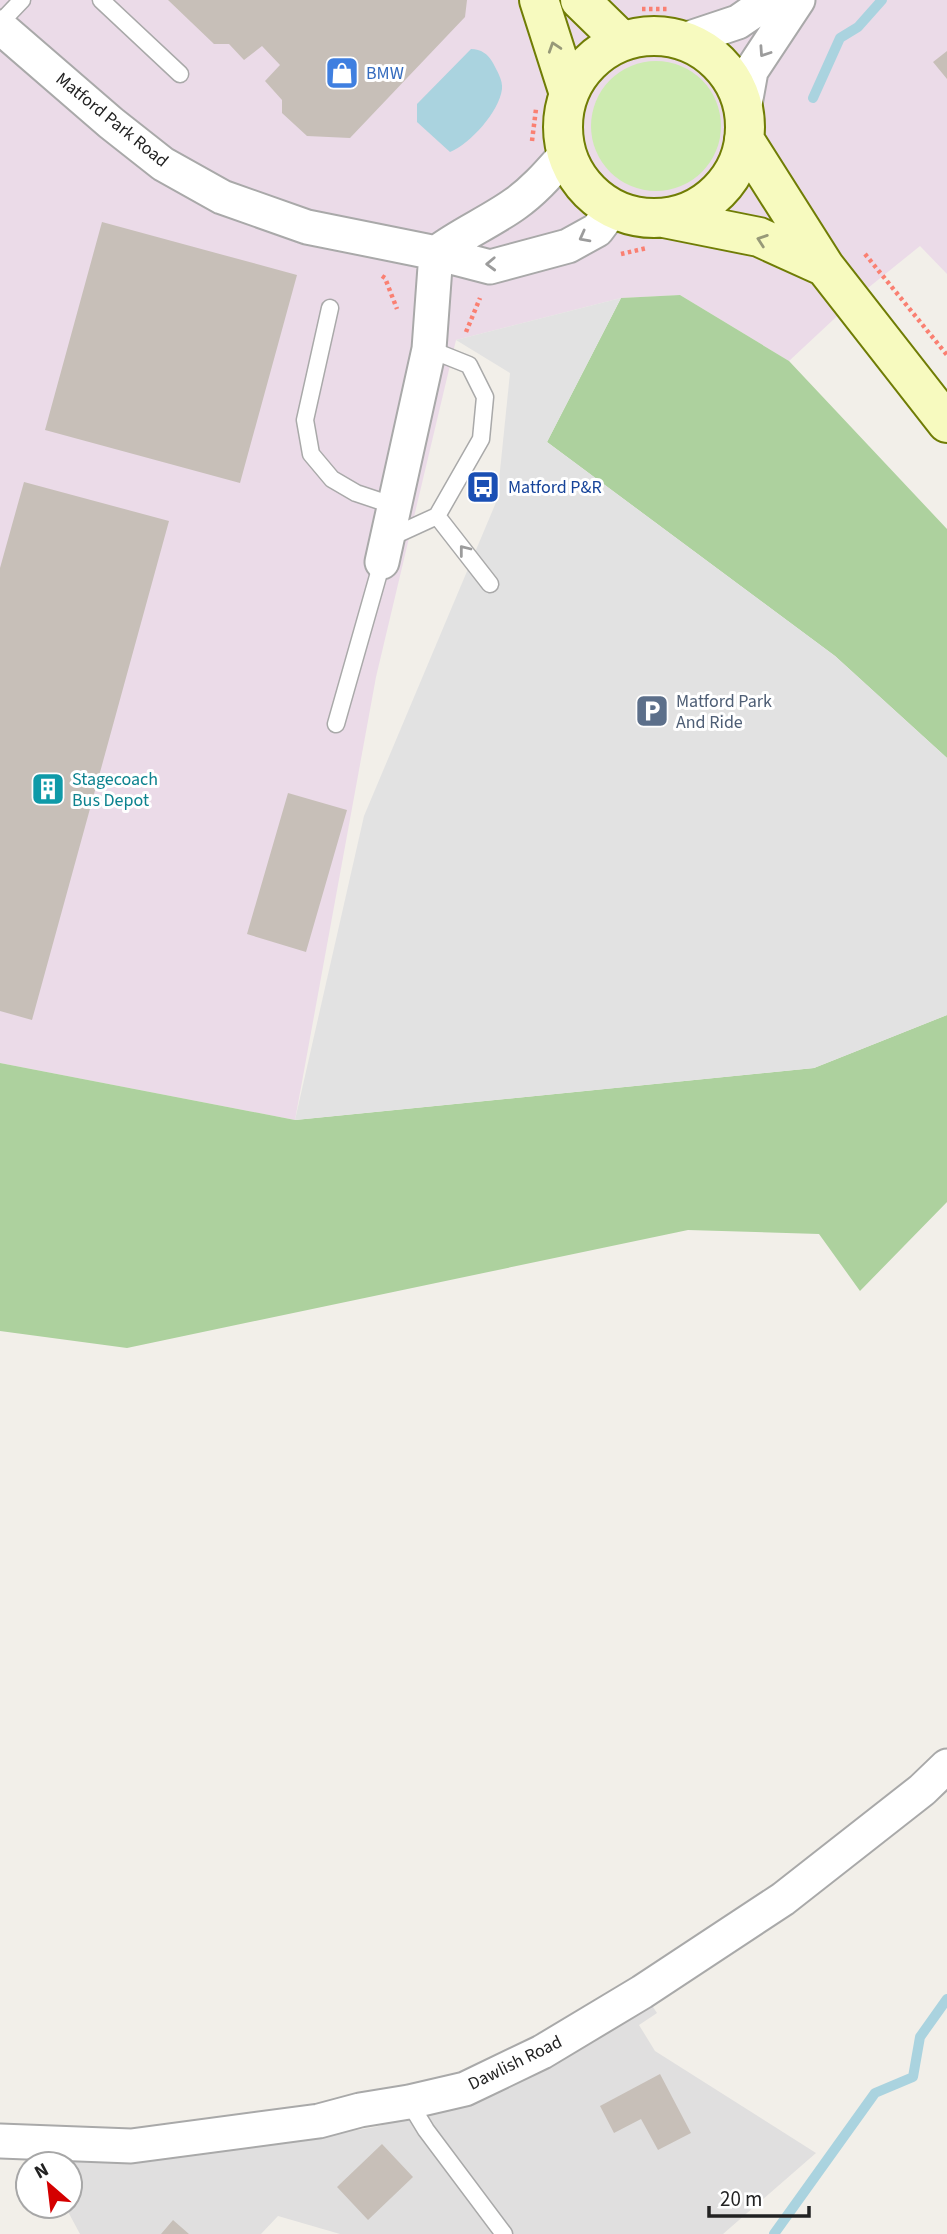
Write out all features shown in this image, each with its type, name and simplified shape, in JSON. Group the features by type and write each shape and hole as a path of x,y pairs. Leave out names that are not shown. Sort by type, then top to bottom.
{"main road":[{"path":"539,0 569,94"},
{"path":"580,0 648,36 679,24 725,69 737,89 744,124 825,267 947,423"},
{"path":"630,25 588,65 569,94 563,116 566,154 580,181 612,210 632,216 664,218 759,237 825,267"},
{"path":"664,218 687,212 708,200 726,183 738,162 744,124"}],"street":[{"path":"679,24 738,22 770,0"},
{"path":"744,124 751,71 798,0"},
{"name":"Matford Park Road","path":"0,25 111,123 163,164 222,197 307,227 436,253 490,267 568,246 597,230 612,210"},
{"path":"386,550 429,349 436,253 515,204 537,186 566,154"},
{"name":"Dawlish Road","path":"0,2141 131,2146 319,2121 465,2089 531,2057 642,1992 783,1899 922,1790 947,1766"}],"lane":[{"path":"0,25 22,0"},
{"path":"102,0 180,74"},
{"path":"330,308 306,420 311,454 332,479 356,493 396,506"},
{"path":"336,724 386,550 437,516 481,439 485,397 469,365 429,349"},
{"path":"437,516 490,584"},
{"path":"409,2102 426,2130 505,2234"}],"path":[{"path":"630,25 679,24"},
{"path":"860,248 947,355"}],"shaded area":[{"path":"0,0 947,0 947,274 920,246 863,292 789,361 680,295 621,298 456,340 376,677 295,1120 0,1063"},
{"name":"Matford Park And Ride","path":"621,298 547,442 835,656 947,758 947,1015 814,1068 295,1120 364,816 497,500 510,373 456,340"},
{"path":"649,2001 657,2013 639,2025 655,2051 816,2153 723,2234 340,2234 278,2216 261,2234 80,2234 72,2220 84,2220 84,2155 168,2155 276,2144 375,2127 447,2108"}],"green space":[{"path":"656,61 681,66 702,80 716,101 721,126 716,151 702,172 681,186 656,191 631,186 610,172 596,151 591,126 596,101 610,80 631,66"},
{"path":"680,295 789,361 947,529 947,758 835,656 547,442 621,298"},
{"path":"947,1015 947,1202 860,1291 819,1234 688,1230 127,1348 0,1331 0,1063 295,1120 814,1068"}],"water":[{"path":"471,49 481,51 491,60 501,79 502,89 490,117 466,142 450,152 417,122 417,104"}],"building":[{"name":"BMW","path":"168,0 467,0 465,17 350,138 307,136 282,113 282,100 265,81 280,65 262,46 244,60 229,44 214,44"},
{"path":"947,51 947,79 933,62"},
{"path":"102,222 297,275 240,483 45,430"},
{"name":"Stagecoach Bus Depot","path":"24,482 169,521 32,1020 0,1011 0,568"},
{"path":"288,793 347,810 306,952 247,934"},
{"path":"660,2074 691,2133 658,2150 641,2119 614,2133 600,2106"},
{"path":"382,2144 413,2177 368,2220 337,2187"},
{"path":"173,2220 189,2234 161,2234"}],"waterway":[{"path":"813,98 840,38 858,27 882,0"},
{"path":"774,2234 875,2093 913,2077 920,2037 947,1999"}],"place":[{"name":"BMW","path":"342,73"},
{"name":"Matford P&R","path":"483,487"},
{"name":"Matford Park And Ride","path":"652,711"},
{"name":"Stagecoach Bus Depot","path":"48,789"}]}
